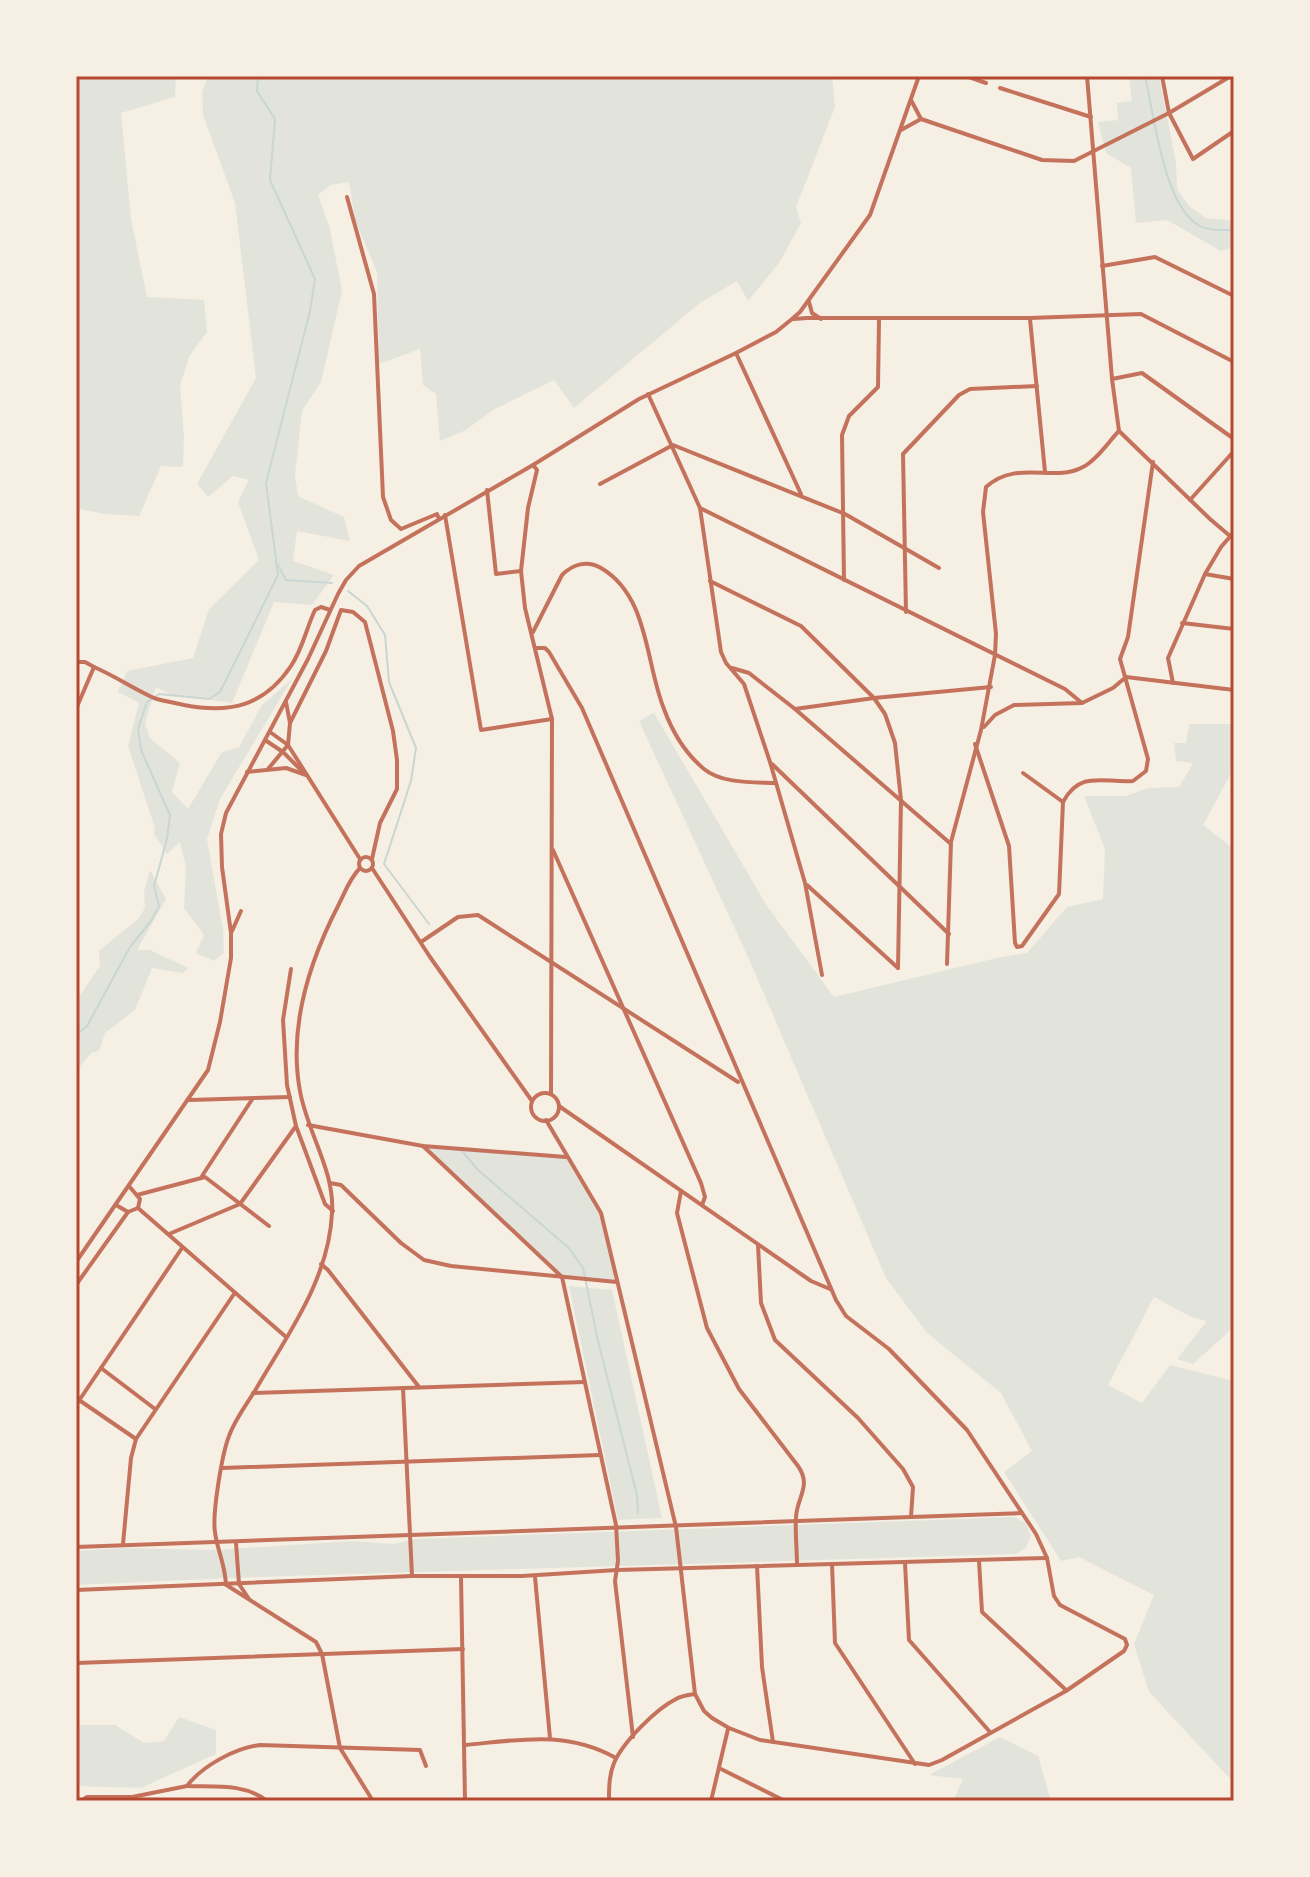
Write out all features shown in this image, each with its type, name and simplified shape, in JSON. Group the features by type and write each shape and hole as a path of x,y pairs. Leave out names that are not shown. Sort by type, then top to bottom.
{"street":[{"path":"76,1262 203,1081 213,1057 231,958 231,933 222,867 221,834 226,813 286,702 346,580 359,566 648,394 736,353 776,332 792,319 870,215 919,76"},
{"path":"966,76 986,83"},
{"path":"1087,76 1119,431 1190,500 1233,533 1205,574 1182,623 1168,658 1173,683"},
{"path":"1162,76 1169,113 1193,159 1234,131"},
{"path":"911,100 921,119 1042,160 1074,161 1169,113 1231,76"},
{"path":"1000,88 1091,117"},
{"path":"901,130 921,119"},
{"path":"347,197 374,294 383,497 391,520 401,529 437,514 439,519"},
{"path":"1102,266 1155,257 1234,296"},
{"path":"809,300 811,311 821,319"},
{"path":"792,319 1030,318 1141,314 1234,362"},
{"path":"1030,318 1045,472"},
{"path":"844,580 842,435 849,416 878,387 879,320"},
{"path":"736,353 802,496"},
{"path":"1112,379 1142,373 1234,439"},
{"path":"906,612 903,454 959,395 970,389 1037,386"},
{"path":"648,394 700,508 721,652 744,684 770,762 805,883 822,975"},
{"path":"947,964 951,844 981,730 995,655 996,634 983,512 986,487 996,477 1011,473 1084,467 1119,431"},
{"path":"600,484 673,445 845,514 939,568"},
{"path":"1190,500 1234,451"},
{"path":"975,744 1009,846 1017,947 1022,946 1059,894 1063,802 1070,790 1087,779 1133,781 1146,771 1148,759 1120,659 1128,637 1153,462"},
{"path":"533,465 537,470 528,508 521,571 525,608 552,719 551,1093 559,1106 811,1281 830,1289"},
{"path":"487,490 496,574 521,571"},
{"path":"700,508 1065,689 1082,703"},
{"path":"445,515 481,730 552,719"},
{"path":"533,632 568,569 588,563 602,569 624,588 635,605 664,710 684,748 707,772 736,781 775,783"},
{"path":"1205,574 1234,579"},
{"path":"710,581 801,626 874,698 885,714 895,743 901,800 898,968 805,883"},
{"path":"76,662 85,662 155,698 225,710 247,703 271,689 299,652 315,610 321,607 330,610"},
{"path":"290,723 326,651 341,610 353,612 365,622 393,731 397,760 397,789 380,823 372,868 532,1101 533,1114 538,1119 546,1120 555,1116 559,1106"},
{"path":"1182,623 1234,629"},
{"path":"537,648 545,648 549,652 582,708 830,1289 846,1316 889,1349 967,1430 1022,1513 1047,1558 1054,1596 1060,1605 1125,1639 1127,1645 1124,1651 1066,1691 929,1765 773,1742 729,1728 704,1711 695,1694 676,1527 601,1213 546,1120"},
{"path":"76,709 94,667"},
{"path":"729,667 749,673 795,709 951,844"},
{"path":"981,730 995,715 1014,705 1082,703 1113,688 1126,677 1234,690"},
{"path":"795,709 991,687"},
{"path":"268,769 288,745 290,723 286,702"},
{"path":"226,1585 223,1558 214,1530 228,1439 309,1298 328,1241 333,1211 330,1183 308,1125 300,1091 296,1058 298,1028 309,977 331,920 360,868 360,859 288,745 269,731"},
{"path":"265,740 283,752 306,775"},
{"path":"770,762 949,934"},
{"path":"247,772 286,768 306,775"},
{"path":"1023,773 1063,802"},
{"path":"552,847 704,1191 702,1205"},
{"path":"360,859 366,856 372,859"},
{"path":"360,868 366,871 372,868"},
{"path":"231,933 241,911"},
{"path":"421,942 458,917 478,915 741,1083"},
{"path":"291,969 283,1020 290,1097 296,1126 325,1204 333,1211"},
{"path":"532,1101 542,1093 551,1093"},
{"path":"190,1100 290,1097"},
{"path":"200,1178 253,1098"},
{"path":"308,1125 423,1146 566,1157"},
{"path":"168,1234 240,1204 296,1126"},
{"path":"423,1146 562,1277 615,1529 615,1581 633,1737"},
{"path":"137,1195 205,1177 269,1226"},
{"path":"330,1183 341,1185 401,1243 424,1260 451,1266 617,1283"},
{"path":"76,1285 128,1212 138,1208 141,1203 129,1186"},
{"path":"681,1191 677,1213 707,1328 739,1389 803,1473 805,1489 796,1521 797,1565"},
{"path":"116,1205 128,1212"},
{"path":"138,1208 286,1337"},
{"path":"758,1245 761,1303 775,1340 858,1418 903,1469 913,1487 911,1517"},
{"path":"136,1439 78,1402 182,1247"},
{"path":"321,1264 419,1387"},
{"path":"123,1544 131,1458 136,1439 234,1294"},
{"path":"101,1368 155,1409"},
{"path":"253,1393 585,1382"},
{"path":"403,1388 412,1576"},
{"path":"222,1468 600,1455"},
{"path":"76,1547 1022,1513"},
{"path":"236,1543 239,1584 251,1601"},
{"path":"76,1590 412,1576 535,1576 617,1570 1047,1558"},
{"path":"979,1561 982,1612 1066,1691"},
{"path":"905,1563 909,1640 990,1732"},
{"path":"832,1564 835,1643 915,1764"},
{"path":"757,1566 762,1667 773,1742"},
{"path":"535,1576 550,1738"},
{"path":"461,1577 465,1801"},
{"path":"226,1585 316,1642 322,1654 340,1748 373,1801"},
{"path":"76,1663 463,1649"},
{"path":"609,1801 616,1758 642,1726 676,1699 695,1694"},
{"path":"711,1801 729,1728"},
{"path":"465,1745 550,1738 590,1746 616,1758"},
{"path":"187,1786 194,1776 247,1746 420,1750 426,1766"},
{"path":"721,1769 785,1801"},
{"path":"81,1801 87,1797 132,1797 187,1786 242,1788 267,1801"}],"shaded area":[{"path":"76,76 176,76 175,97 121,113 131,219 147,297 204,300 207,332 190,355 180,385 183,467 161,466 139,516 104,514 76,508"},
{"path":"208,76 832,76 835,107 796,207 801,223 779,263 748,301 737,281 700,303 574,408 554,380 493,410 466,430 440,441 436,394 423,385 420,349 379,364 377,272 355,220 349,182 331,185 318,195 330,229 342,291 321,382 302,411 295,475 298,496 344,517 350,541 297,531 293,561 334,575 312,605 274,602 232,703 169,694 156,687 145,723 150,738 180,763 172,792 188,809 222,752 239,747 262,705 292,679 220,799 207,839 223,930 224,953 214,961 196,953 204,935 184,908 186,867 180,842 167,854 154,834 155,828 128,746 139,703 118,692 127,671 193,658 209,609 259,560 238,502 249,480 233,476 208,497 197,484 256,378 235,203 203,115 202,92"},
{"path":"1129,76 1159,76 1176,163 1177,189 1189,206 1206,218 1234,221 1234,247 1221,251 1167,220 1136,223 1131,168 1106,153 1098,122 1118,120 1117,103 1132,101"},
{"path":"654,713 767,906 834,997 1027,953 1067,907 1103,899 1105,849 1084,796 1126,796 1148,788 1179,787 1193,763 1176,761 1174,743 1186,743 1189,724 1234,724 1234,768 1203,825 1234,849 1234,1327 1193,1364 1177,1359 1207,1321 1191,1317 1154,1297 1108,1385 1142,1403 1170,1365 1234,1381 1234,1783 1149,1692 1134,1644 1154,1595 1079,1557 1061,1561 1004,1472 1032,1451 1001,1393 927,1333 886,1278 749,959 639,721"},
{"path":"150,870 166,899 137,950 150,950 188,968 183,973 152,968 135,1010 105,1033 99,1051 91,1053 76,1071 76,1001 100,966 99,951 139,918 145,908 144,892"},
{"path":"423,1146 566,1157 601,1213 617,1283 562,1277"},
{"path":"569,1286 612,1290 662,1518 618,1520"},
{"path":"1013,1517 1025,1522 1031,1535 1026,1548 1016,1554 76,1585 76,1551 122,1548 216,1550 352,1541 393,1544 416,1539"},
{"path":"179,1717 216,1730 216,1754 141,1788 76,1786 76,1725 115,1725 144,1743 164,1741"},
{"path":"1000,1737 1038,1756 1051,1801 953,1801 963,1779 929,1775"}],"waterway":[{"path":"76,1035 87,1026 130,947 159,906 154,886 170,815 141,750 138,729 147,702 159,694 209,699 220,692 278,575 266,483 310,311 315,279 270,180 275,119 257,91 258,76"},
{"path":"1145,76 1162,156 1176,198 1198,225 1234,230"},
{"path":"278,565 286,580 332,583"},
{"path":"348,591 367,606 385,635 389,682 416,748 411,781 384,864 429,924"},
{"path":"461,1150 478,1170 569,1248 583,1268 637,1495 638,1513"}]}
